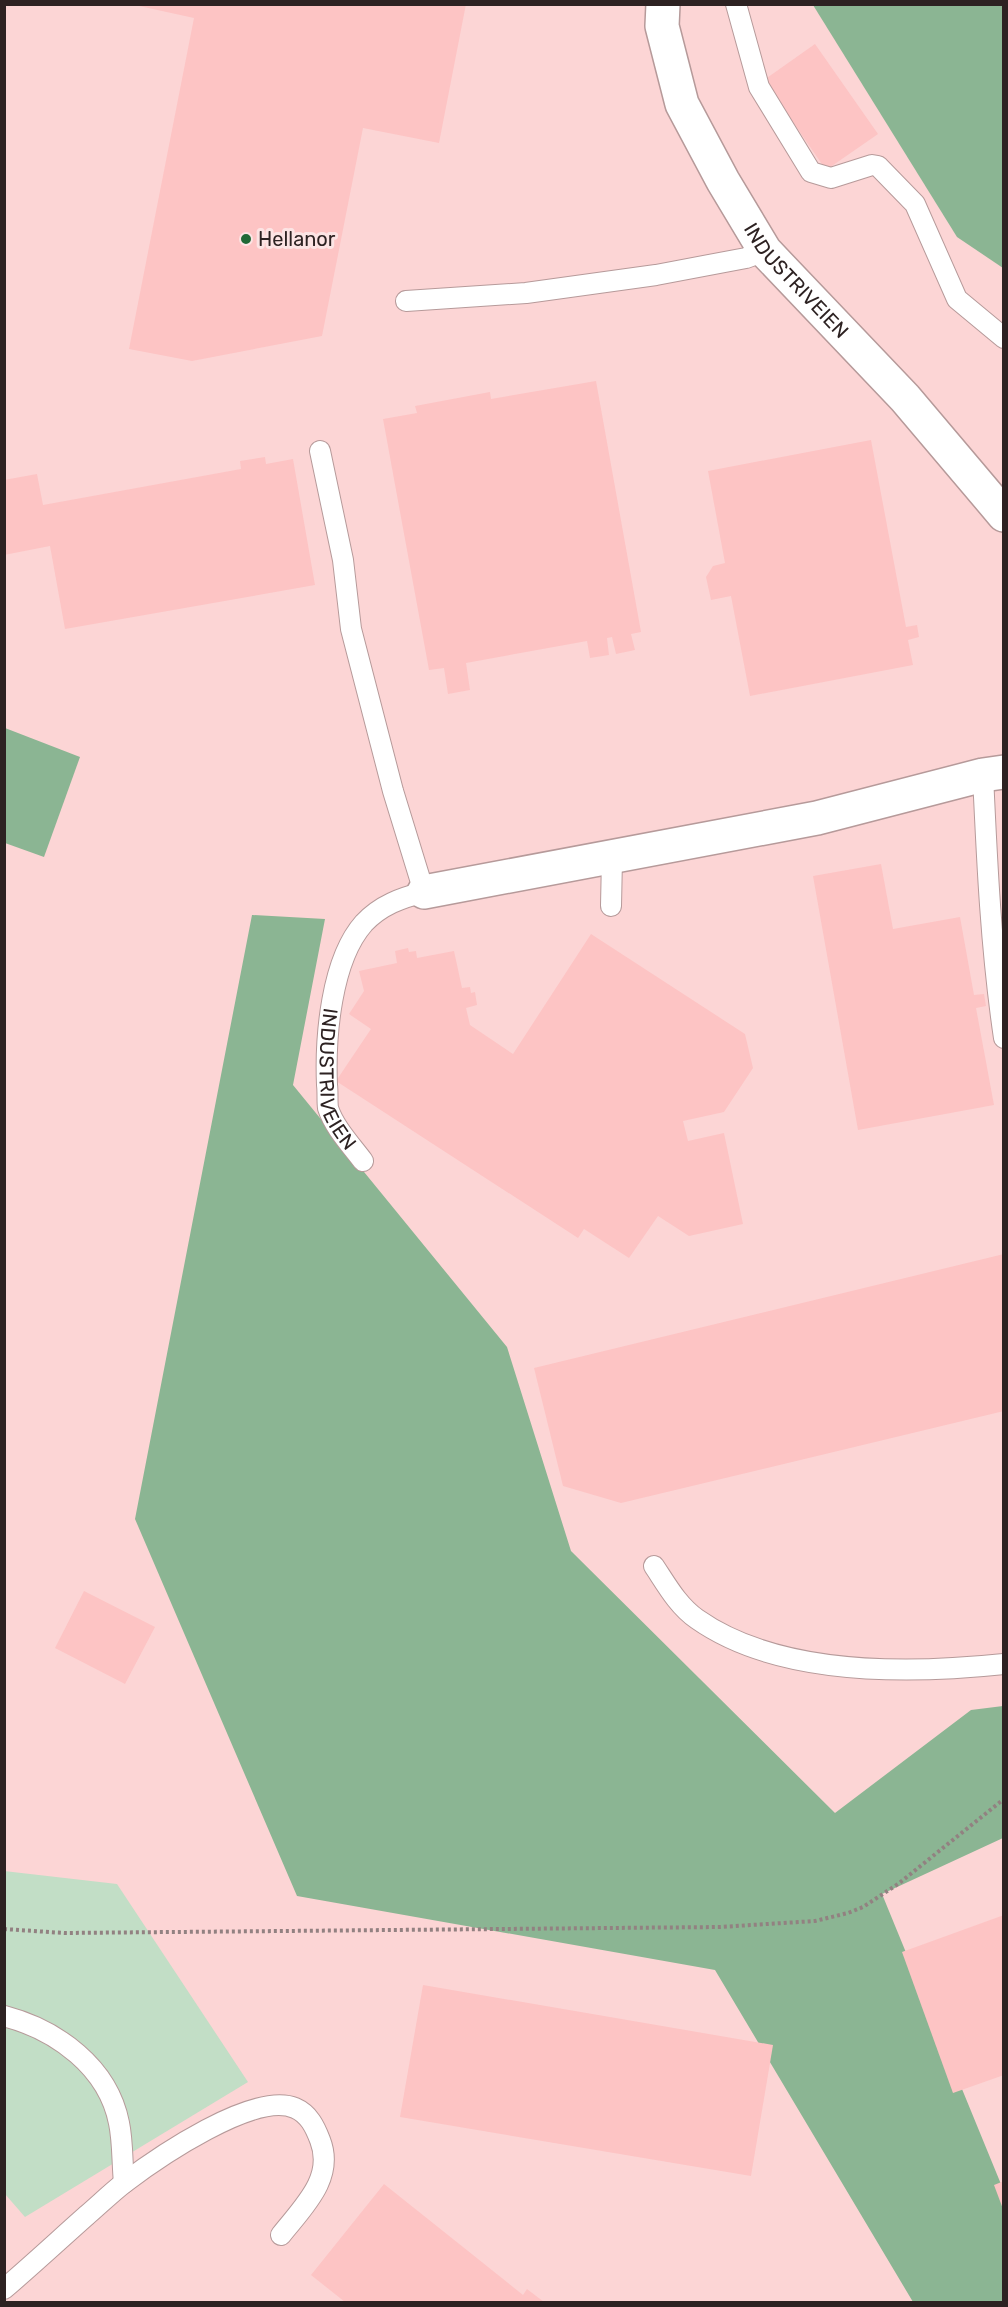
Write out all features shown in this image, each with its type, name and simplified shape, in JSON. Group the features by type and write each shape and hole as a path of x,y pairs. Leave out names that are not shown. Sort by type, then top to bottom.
{"street":[{"name":"INDUSTRIVEIEN","path":"663,4 662,26 682,104 723,181 765,250 905,398 1004,515"},
{"path":"424,892 817,818 994,773"}],"lane":[{"path":"736,4 759,87 811,172 831,178 872,165 878,166 915,204 957,299 1004,338"},
{"path":"406,301 526,294 656,275 746,258 765,250"},
{"path":"320,451 343,560 351,629 393,791 424,892"},
{"path":"994,773 993,952 1004,1038"},
{"path":"611,906 612,858"},
{"name":"INDUSTRIVEIEN","path":"363,1161 342,1133 328,1107 326,1051 328,1024 339,971 353,940 364,924 381,908 398,899 424,892"},
{"path":"654,1566 676,1598 695,1618 730,1638 781,1656 848,1667 897,1671 950,1670 1004,1664"},
{"path":"4,2016 24,2021 57,2037 96,2072 111,2097 119,2123 124,2183"},
{"path":"4,2289 124,2183 215,2125 254,2109 281,2105 296,2109 313,2122 322,2147 324,2170 315,2192 281,2235"}],"path":[{"path":"4,1929 64,1933 708,1928 815,1921 848,1913 881,1896 926,1863 1004,1799"}],"shaded area":[{"path":"5,5 1003,5 1003,2302 5,2302"}],"green space":[{"path":"813,5 1003,5 1003,268 957,237"},
{"path":"5,728 80,757 44,857 5,843"},
{"path":"252,915 325,919 293,1085 507,1347 571,1551 835,1813 971,1710 1003,1706 1003,1838 882,1894 1003,2189 1003,2302 913,2302 715,1970 297,1896 135,1519"},
{"path":"4,1871 117,1884 248,2082 25,2217 5,2194"}],"building":[{"name":"Hellanor","path":"130,4 466,4 439,143 363,128 322,336 192,361 129,349 194,18"},
{"path":"815,44 878,134 826,170 764,80"},
{"path":"596,381 641,632 631,634 635,650 616,654 612,637 607,638 609,655 590,658 587,641 466,663 470,690 448,694 444,668 429,670 383,419 417,413 415,406 490,392 491,399"},
{"path":"871,440 906,627 917,625 919,637 908,640 913,665 750,696 731,596 711,600 706,577 713,566 725,563 708,471"},
{"path":"265,457 266,464 293,459 315,585 65,629 50,546 4,555 4,480 37,474 43,505 241,469 240,461"},
{"path":"881,864 893,929 960,917 974,995 984,994 986,1006 976,1008 994,1105 858,1130 813,876"},
{"path":"591,934 745,1034 753,1068 724,1112 683,1121 688,1141 724,1133 743,1224 689,1236 658,1216 629,1258 584,1229 578,1238 336,1081 371,1029 349,1014 364,991 359,971 397,963 395,951 408,948 409,952 416,951 417,958 454,951 462,988 470,987 471,993 475,992 477,1005 466,1008 470,1025 513,1054"},
{"path":"1004,1254 1004,1411 621,1503 563,1486 534,1368"},
{"path":"84,1591 155,1627 125,1684 55,1648"},
{"path":"1004,1915 1004,2075 953,2093 902,1952"},
{"path":"423,1985 773,2045 751,2176 400,2117"},
{"path":"1004,2181 1004,2209 1003,2209 994,2185"},
{"path":"384,2184 523,2295 527,2289 544,2302 345,2302 311,2275"}],"place":[{"name":"Hellanor","path":"246,239"}]}
